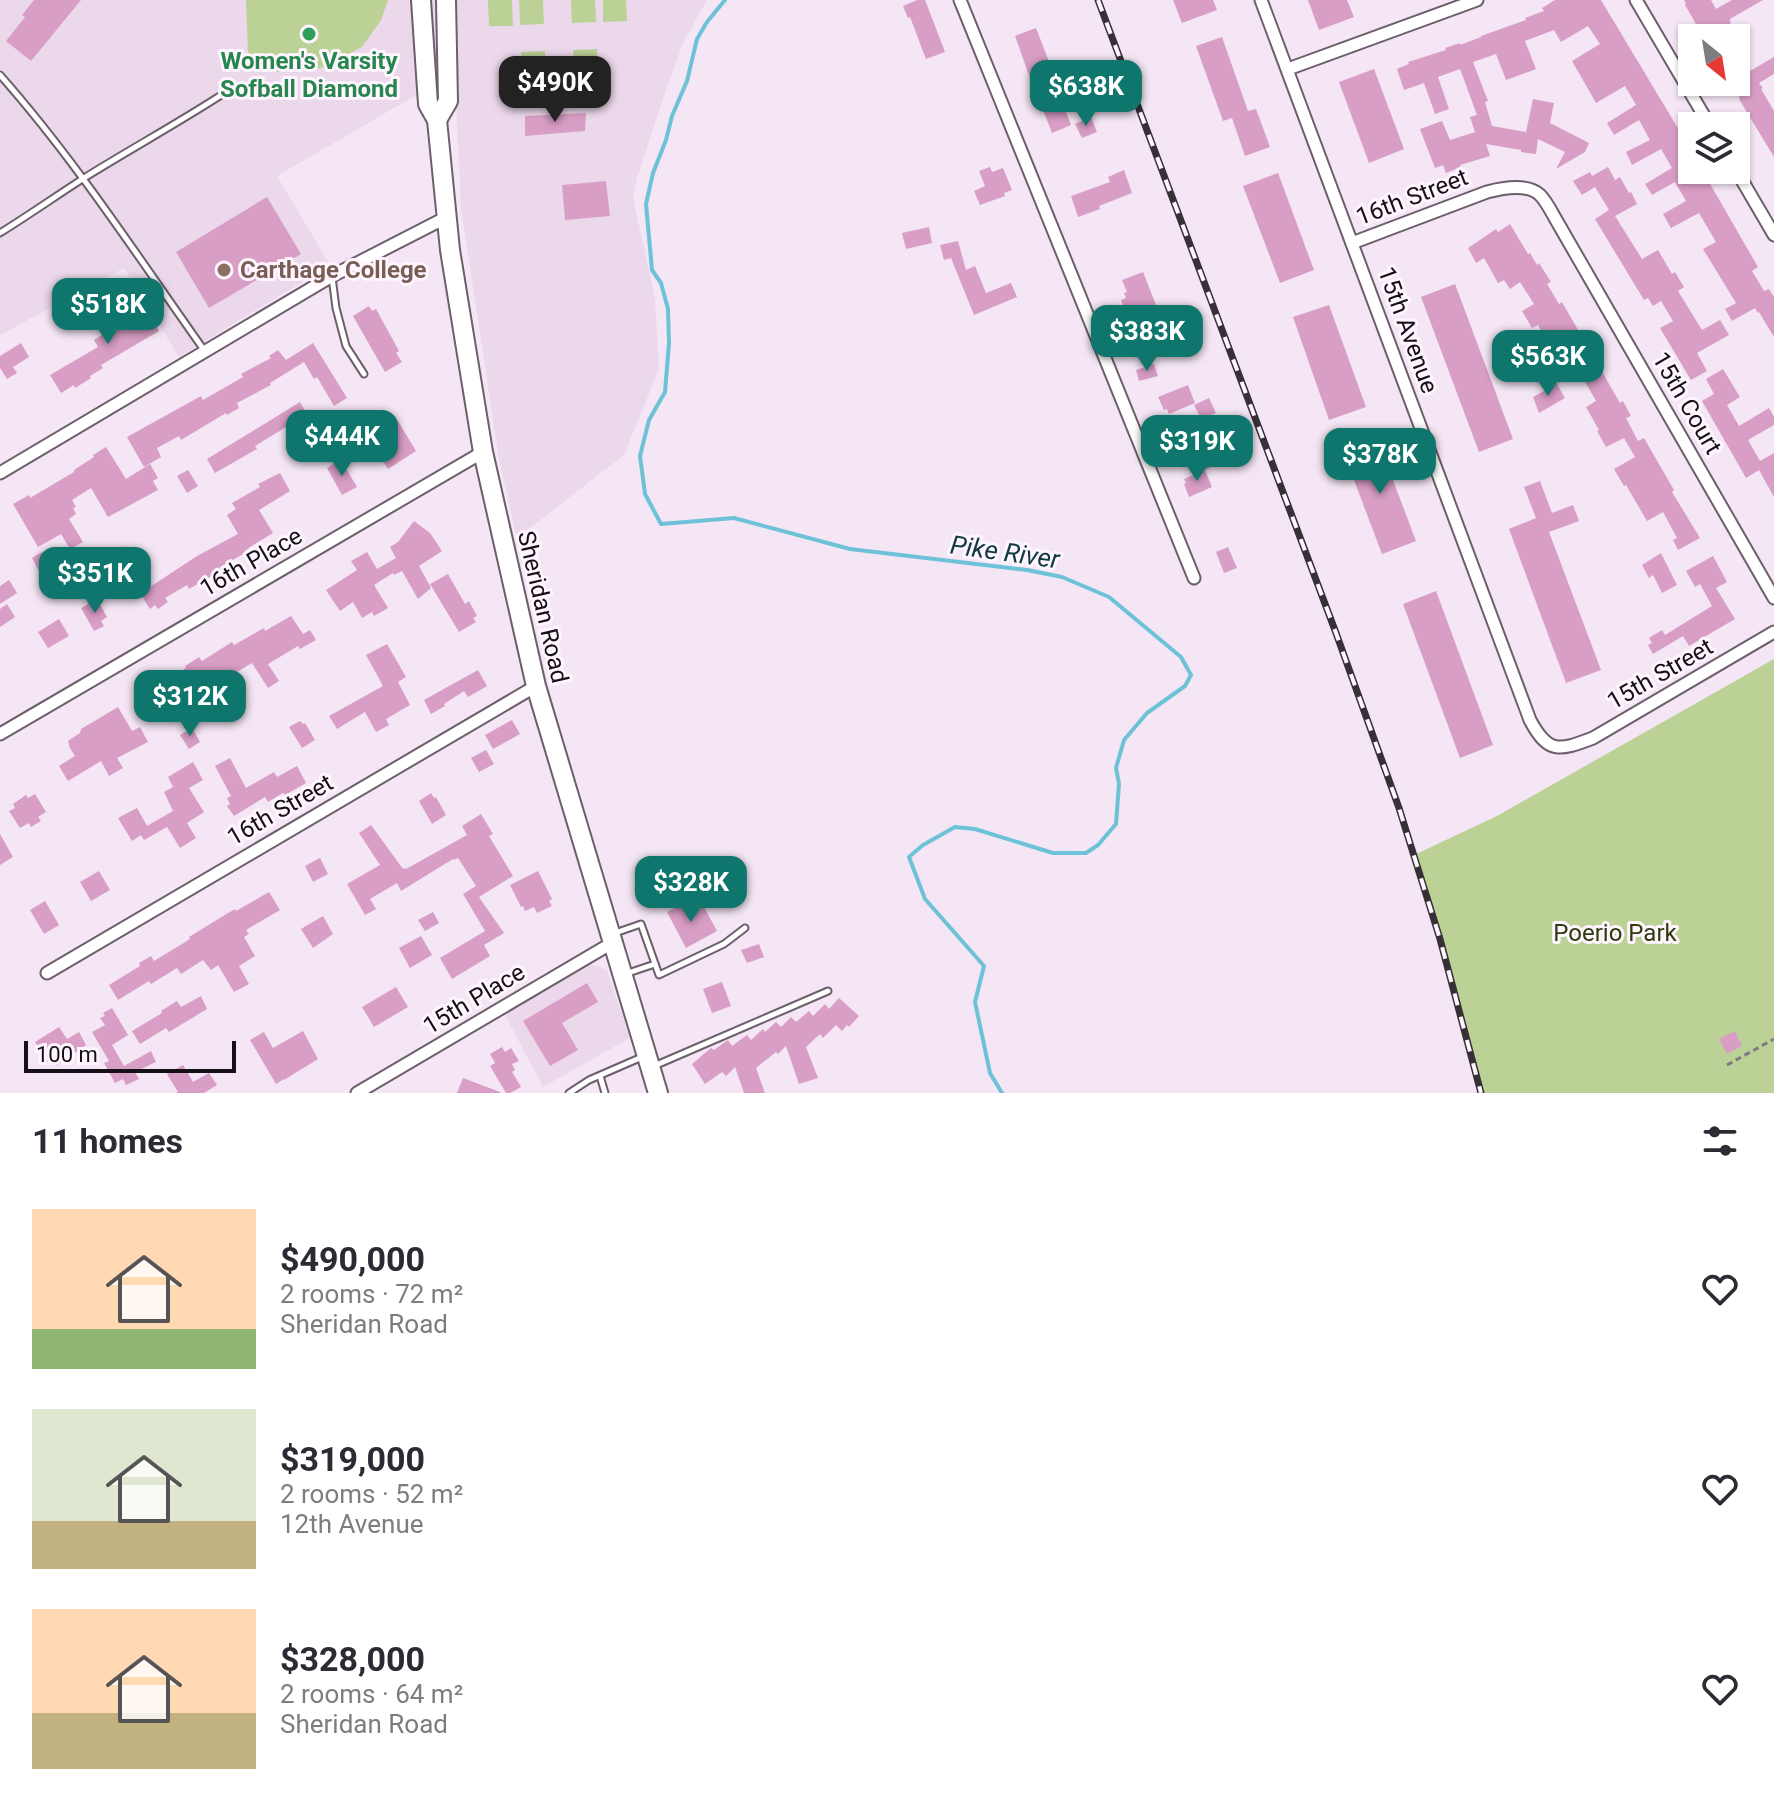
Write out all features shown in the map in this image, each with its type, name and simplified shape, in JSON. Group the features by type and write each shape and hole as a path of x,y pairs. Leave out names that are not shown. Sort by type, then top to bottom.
{"main road":[{"name":"Sheridan Road","path":"421,0 428,104 437,120 450,250 483,452 536,686 658,1093"},
{"name":"Sheridan Road","path":"437,120 448,101 446,0"}],"street":[{"path":"960,0 1194,578"},
{"name":"15th Avenue","path":"1261,0 1530,720 1547,743 1565,749"},
{"path":"1288,69 1477,0"},
{"path":"1636,0 1702,112"},
{"path":"1744,184 1774,235"},
{"name":"15th Court","path":"1487,192 1502,188 1527,189 1539,194 1774,598"},
{"name":"16th Street","path":"1352,243 1487,192"},
{"path":"0,473 332,276 447,217"},
{"name":"16th Place","path":"0,734 483,452"},
{"name":"15th Street","path":"1565,749 1606,731 1774,632"},
{"name":"16th Street","path":"47,973 536,686"},
{"name":"15th Place","path":"357,1093 611,939"}],"lane":[{"path":"0,75 84,179 205,351"},
{"path":"0,233 229,90"},
{"path":"332,276 346,346 364,374"},
{"path":"611,939 641,924 659,975 724,944 745,928"},
{"path":"622,975 655,964"},
{"path":"569,1093 600,1076 648,1062 828,991"},
{"path":"600,1076 605,1093"}],"path":[{"path":"1727,1065 1774,1039"}],"shaded area":[{"name":"Carthage College","path":"0,0 707,0 683,43 633,197 655,299 659,369 624,455 517,538 499,459 461,209 456,101 420,93 277,176 330,265 179,357 124,268 0,335"},
{"path":"590,965 607,970 630,1038 543,1087 504,1013"}],"green space":[{"name":"Women's Varsity Sofball Diamond","path":"246,0 388,0 381,20 362,47 321,68 277,72 248,55"},
{"path":"488,0 512,0 513,26 489,26"},
{"path":"519,0 543,0 544,24 520,25"},
{"path":"571,0 595,0 596,22 572,23"},
{"path":"603,0 626,0 627,21 603,22"},
{"path":"597,49 599,100 575,101 573,50"},
{"path":"545,51 547,102 523,103 521,52"},
{"name":"Poerio Park","path":"1774,659 1774,1093 1481,1093 1414,855 1497,816"}],"building":[{"path":"34,0 81,0 31,61 6,41"},
{"path":"925,0 945,52 926,59 903,6"},
{"path":"1173,0 1213,0 1217,10 1182,23"},
{"path":"1308,0 1347,0 1354,17 1319,30"},
{"path":"1555,0 1601,0 1678,128 1678,184 1710,184 1758,267 1752,271 1764,291 1769,289 1774,297 1774,337 1755,308 1732,321 1725,309 1736,303 1703,249 1716,242 1699,213 1671,228 1663,214 1686,201 1675,182 1652,195 1645,184 1672,168 1661,149 1632,165 1626,152 1650,140 1639,120 1614,135 1607,123 1636,105 1625,86 1596,103 1572,61 1600,44 1588,26 1561,42 1554,30 1525,41 1536,69 1506,80 1496,54 1473,62 1488,101 1485,102 1492,126 1526,132 1533,99 1554,103 1550,123 1589,143 1585,152 1556,169 1565,152 1538,139 1536,154 1486,144 1490,156 1460,165 1446,173 1443,165 1435,168 1420,129 1442,121 1450,140 1475,132 1470,117 1477,115 1460,69 1438,77 1449,109 1435,114 1424,83 1404,90 1397,69 1408,62 1526,20 1544,11 1542,8"},
{"path":"1684,0 1711,0 1716,9 1732,0 1763,0 1730,19 1730,24 1696,24"},
{"path":"1036,28 1053,72 1031,81 1015,36"},
{"path":"1222,37 1248,111 1256,109 1270,147 1245,156 1232,118 1223,121 1196,46"},
{"path":"1774,57 1774,74 1759,83 1774,111 1774,157 1750,117 1750,112 1747,112 1740,98 1750,96 1750,71"},
{"path":"1374,69 1404,149 1369,163 1339,82"},
{"path":"1060,97 1071,125 1052,133 1041,105"},
{"path":"586,113 585,131 525,136 525,116"},
{"path":"1091,117 1097,132 1082,138 1075,124"},
{"path":"990,167 992,172 1003,168 1012,190 1004,193 1005,196 980,205 974,191 985,186 979,171"},
{"path":"1608,167 1615,180 1620,177 1637,204 1615,216 1642,259 1658,250 1684,287 1678,291 1702,330 1720,320 1729,335 1697,353 1707,371 1691,380 1660,328 1673,321 1661,301 1653,306 1648,298 1644,300 1595,219 1609,210 1595,187 1582,195 1573,181 1590,172 1592,176"},
{"path":"1124,170 1132,193 1078,217 1071,196 1110,182 1108,177"},
{"path":"1278,173 1314,270 1280,283 1243,186"},
{"path":"606,181 610,216 565,220 562,185"},
{"path":"267,197 301,254 209,308 176,252"},
{"path":"1510,224 1528,254 1537,265 1539,263 1551,282 1547,284 1559,304 1562,302 1620,403 1623,401 1631,416 1626,418 1638,441 1644,438 1700,538 1678,550 1673,540 1677,538 1663,512 1647,521 1614,469 1635,457 1624,438 1606,447 1586,407 1596,401 1576,366 1571,369 1553,331 1544,336 1538,325 1532,328 1522,311 1534,304 1520,282 1510,289 1504,280 1498,283 1484,258 1476,263 1468,248 1496,229 1498,232"},
{"path":"929,227 932,243 906,249 902,233"},
{"path":"958,241 966,270 975,266 986,293 1011,283 1017,297 974,315 951,258 944,260 940,245"},
{"path":"1143,272 1156,305 1127,316 1121,300 1126,298 1124,293 1127,292 1122,280"},
{"path":"1455,284 1513,439 1479,452 1421,297"},
{"path":"121,294 132,313 145,306 159,331 101,365 103,368 91,378 61,393 50,375 98,347 94,340 123,322 111,299"},
{"path":"1329,305 1366,407 1329,420 1293,317"},
{"path":"369,306 372,311 376,309 402,362 385,372 353,316"},
{"path":"21,343 29,357 13,367 17,373 7,379 0,368 0,356"},
{"path":"313,343 347,398 334,406 304,362 237,403 239,408 181,440 179,436 157,448 161,457 144,467 127,437 201,396 203,400 243,377 241,374 271,358 269,356 278,350 286,360"},
{"path":"1154,364 1158,376 1139,381 1136,370"},
{"path":"1723,369 1740,397 1727,405 1739,426 1769,408 1774,417 1774,425 1748,440 1760,461 1774,453 1774,497 1759,470 1746,478 1702,401 1714,394 1706,379"},
{"path":"1557,384 1565,398 1539,413 1533,397"},
{"path":"1188,385 1195,403 1169,414 1158,397"},
{"path":"1209,398 1216,413 1211,415 1213,419 1203,423 1194,405"},
{"path":"300,402 309,417 295,425 294,422 255,446 257,449 215,473 207,459"},
{"path":"395,416 416,451 388,469 366,434"},
{"path":"1377,438 1416,541 1382,554 1343,451"},
{"path":"106,447 126,479 150,464 158,478 153,481 158,490 108,517 91,488 72,500 76,514 69,519 83,542 70,549 61,534 38,547 13,504 29,495 30,498 74,472"},
{"path":"1210,451 1216,465 1202,471 1196,456"},
{"path":"341,460 357,487 342,495 327,468"},
{"path":"188,470 198,486 187,493 177,476"},
{"path":"1205,470 1212,487 1189,497 1184,479"},
{"path":"280,473 290,491 259,510 273,533 220,567 224,574 213,581 210,577 189,589 187,585 165,598 168,602 158,609 155,605 150,609 130,578 127,580 113,553 126,546 150,587 238,534 227,515 236,509 232,503"},
{"path":"1540,481 1552,513 1573,505 1579,521 1549,532 1601,670 1566,683 1509,529 1536,518 1524,487"},
{"path":"414,521 430,533 442,551 419,566 431,588 418,599 402,571 393,573 374,585 388,608 374,616 372,612 362,618 353,602 340,611 326,590 357,570 351,561 367,552 377,569 396,558 390,547 398,542"},
{"path":"1228,547 1237,568 1224,573 1216,552"},
{"path":"42,552 51,567 40,573 32,558"},
{"path":"1661,553 1677,585 1662,593 1653,575 1649,578 1642,565"},
{"path":"1713,556 1727,582 1716,588 1735,619 1689,646 1683,636 1653,654 1648,645 1652,643 1649,638 1662,630 1665,635 1712,606 1700,584 1695,587 1686,571"},
{"path":"448,574 465,604 469,601 477,616 473,618 476,622 459,632 430,584"},
{"path":"9,580 17,593 0,604 0,586"},
{"path":"1436,591 1493,745 1460,758 1403,604"},
{"path":"97,599 107,617 101,621 104,626 94,631 81,608"},
{"path":"7,604 15,617 0,627 0,609"},
{"path":"291,616 303,634 310,630 316,640 300,649 298,646 268,664 279,681 268,688 252,663 230,676 227,670 208,681 223,707 186,729 167,698 163,701 158,692 162,689 159,684 199,657 202,661 232,642 234,645"},
{"path":"59,619 69,636 48,648 38,632"},
{"path":"387,644 406,677 398,682 410,705 386,719 389,725 376,732 365,712 337,729 329,716 383,686 366,655"},
{"path":"478,670 487,686 468,697 464,691 431,714 424,700"},
{"path":"118,707 132,731 140,727 148,742 117,758 123,768 109,776 101,761 68,781 59,766 75,756 68,741 81,729"},
{"path":"512,720 520,734 493,749 485,735"},
{"path":"300,721 305,723 315,740 302,748 289,727"},
{"path":"192,728 200,742 189,749 180,735"},
{"path":"486,750 494,764 479,772 471,758"},
{"path":"230,758 246,788 274,772 277,777 297,766 306,783 268,802 265,797 234,816 227,806 230,804 227,798 231,796 215,766"},
{"path":"193,762 203,780 189,788 204,812 187,823 196,838 180,848 167,827 144,840 141,835 132,841 118,818 137,808 147,826 173,811 164,792 173,787 168,777"},
{"path":"431,793 446,815 432,824 419,801"},
{"path":"35,794 46,812 38,817 41,821 31,827 29,823 20,828 9,811 26,795 28,798"},
{"path":"481,814 493,834 489,836 513,876 479,897 504,933 484,945 490,956 452,979 440,958 485,931 463,894 476,886 458,858 401,891 397,883 370,899 376,909 365,915 347,884 380,865 359,833 371,825 406,869 467,835 462,826"},
{"path":"0,834 13,857 0,865"},
{"path":"320,858 328,874 313,882 305,866"},
{"path":"99,871 110,890 91,901 80,882"},
{"path":"538,871 552,899 549,901 552,906 537,913 534,907 525,911 510,885"},
{"path":"269,892 280,910 246,930 249,934 244,937 255,956 239,966 249,984 234,992 218,965 211,970 203,960 181,974 177,968 151,984 149,981 118,1000 109,985 140,966 139,963 151,956 154,961 228,913"},
{"path":"45,901 59,925 44,934 30,910"},
{"path":"687,901 693,912 704,907 717,931 686,948 667,912"},
{"path":"433,912 439,923 425,931 418,920"},
{"path":"323,916 333,934 313,948 301,929"},
{"path":"421,936 432,955 410,968 399,948"},
{"path":"759,944 764,957 747,963 741,950"},
{"path":"722,982 731,1006 712,1013 703,989"},
{"path":"587,983 598,1002 562,1023 578,1050 550,1066 523,1021"},
{"path":"396,987 408,1007 374,1027 362,1007"},
{"path":"201,996 207,1009 169,1032 166,1028 140,1044 132,1031 177,1001 181,1007"},
{"path":"839,998 859,1016 849,1027 847,1025 842,1031 836,1025 823,1038 820,1034 806,1047 818,1078 799,1084 786,1046 756,1068 765,1093 744,1093 735,1067 726,1076 722,1072 705,1084 692,1064 711,1048 714,1050 728,1040 732,1046 747,1035 751,1040 776,1022 781,1027 791,1017 796,1022 809,1011 813,1016 825,1004 829,1009"},
{"path":"112,1008 128,1035 112,1045 124,1066 151,1051 156,1062 135,1072 139,1079 126,1085 123,1079 115,1083 104,1063 109,1061 92,1032 105,1025 100,1018"},
{"path":"59,1027 67,1039 79,1032 86,1045 56,1066 52,1060 48,1062 35,1042"},
{"path":"303,1031 318,1059 276,1084 250,1040 264,1032 273,1048"},
{"path":"1735,1031 1742,1046 1727,1054 1719,1039"},
{"path":"502,1047 505,1052 511,1048 519,1061 512,1064 515,1070 512,1072 521,1087 510,1093 506,1093 490,1066 495,1063 490,1054"},
{"path":"183,1065 193,1082 209,1073 217,1085 204,1093 176,1093 167,1074"},
{"path":"463,1078 500,1092 500,1093 457,1093"}],"waterway":[{"name":"Pike River","path":"725,0 697,39 687,81 672,116 646,204 652,270 661,283 668,309 669,343 665,392 649,420 640,456 645,494 661,524 734,518 850,549 1062,577 1109,597 1181,657 1191,675 1185,686 1147,713 1124,740 1116,768 1119,784 1116,824 1098,845 1086,853 1053,853 975,829 955,827 923,845 909,857 925,899 984,966 975,1002 990,1073 1002,1093"}],"railway":[{"path":"1098,0 1399,808 1440,939 1481,1093"}],"place":[{"name":"Women's Varsity Sofball Diamond","path":"309,34"},
{"name":"Carthage College","path":"224,270"}]}
